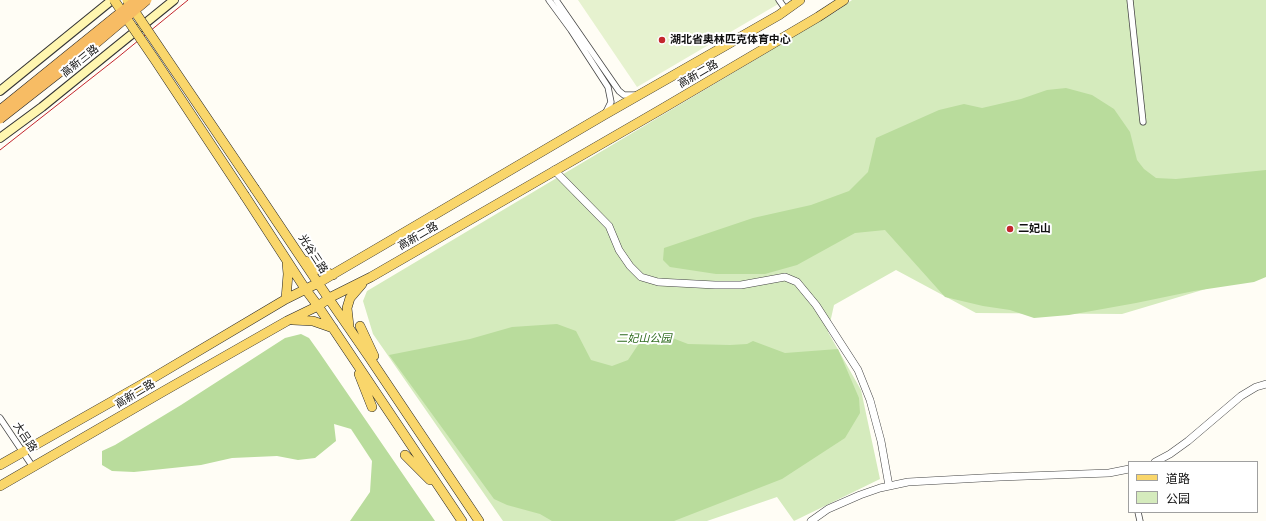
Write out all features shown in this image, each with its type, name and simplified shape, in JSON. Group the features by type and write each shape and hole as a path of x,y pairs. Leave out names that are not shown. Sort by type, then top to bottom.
{"highway":[{"name":"高新三路","path":"0,110 136,0"},
{"name":"高新三路","path":"0,119 88,50 148,0"}],"main road":[{"path":"0,91 113,0 155,60 306,290 462,521"},
{"name":"光谷三路","path":"127,0 386,381 479,521"},
{"name":"高新三路","path":"0,138 42,107 174,0"},
{"name":"高新二路","path":"0,465 188,358 286,299 333,275 786,10 800,0"},
{"name":"高新二路","path":"0,486 164,391 371,277 667,106 818,17 844,0"},
{"path":"302,258 315,268 333,275"},
{"path":"286,259 288,274 286,299"},
{"path":"350,330 347,308 350,298 356,290 371,277"},
{"path":"287,322 295,320 312,321 333,328"},
{"path":"360,326 386,381"},
{"path":"353,358 372,407"},
{"path":"405,456 443,493"}],"street":[{"path":"549,0 567,24 608,87 611,102 604,116"},
{"path":"556,0 619,91 624,95 632,96 642,94"},
{"path":"779,0 786,10"},
{"path":"1130,0 1143,122"},
{"path":"554,170 609,226 618,250 630,266 641,277 658,282 715,285 741,285 785,277 797,282 816,305 858,370 870,400 881,442 889,486"},
{"path":"1157,461 1170,454 1188,441 1241,396 1256,387 1266,384"},
{"name":"大吕路","path":"0,418 33,468"},
{"path":"811,521 828,509 860,495 908,482 1000,476 1109,473 1128,469"}],"green space":[{"name":"湖北省奥林匹克体育中心","path":"578,0 785,0 637,87"},
{"name":"二妃山公园","path":"852,0 1266,0 1266,271 1122,314 976,313 896,270 834,305 828,332 861,390 880,479 794,521 777,497 707,521 503,521 373,334 363,301 367,291 837,11"},
{"path":"1066,88 1092,95 1114,109 1130,132 1137,160 1144,169 1156,178 1176,179 1266,170 1266,277 1254,282 1194,291 1069,315 1034,318 1010,310 983,306 945,297 885,230 855,233 797,265 765,274 716,274 670,267 663,260 664,248 753,218 811,205 849,191 868,172 876,138 939,110 964,104 982,108 1021,99 1047,90"},
{"path":"557,324 576,331 591,360 612,366 628,360 638,345 657,332 688,344 730,345 747,344 753,341 785,353 838,349 859,398 860,413 845,438 782,479 674,521 552,521 540,514 507,505 494,499 389,355 470,339 512,327"},
{"path":"301,334 309,338 435,521 350,521 370,492 372,461 351,429 334,424 336,441 315,458 298,460 277,456 232,458 201,465 134,472 112,471 102,465 102,451 115,445 181,405 285,338"}],"tram line":[{"path":"0,150 188,0"}],"place":[{"name":"湖北省奥林匹克体育中心","path":"662,40"},
{"name":"二妃山","path":"1010,229"}]}
